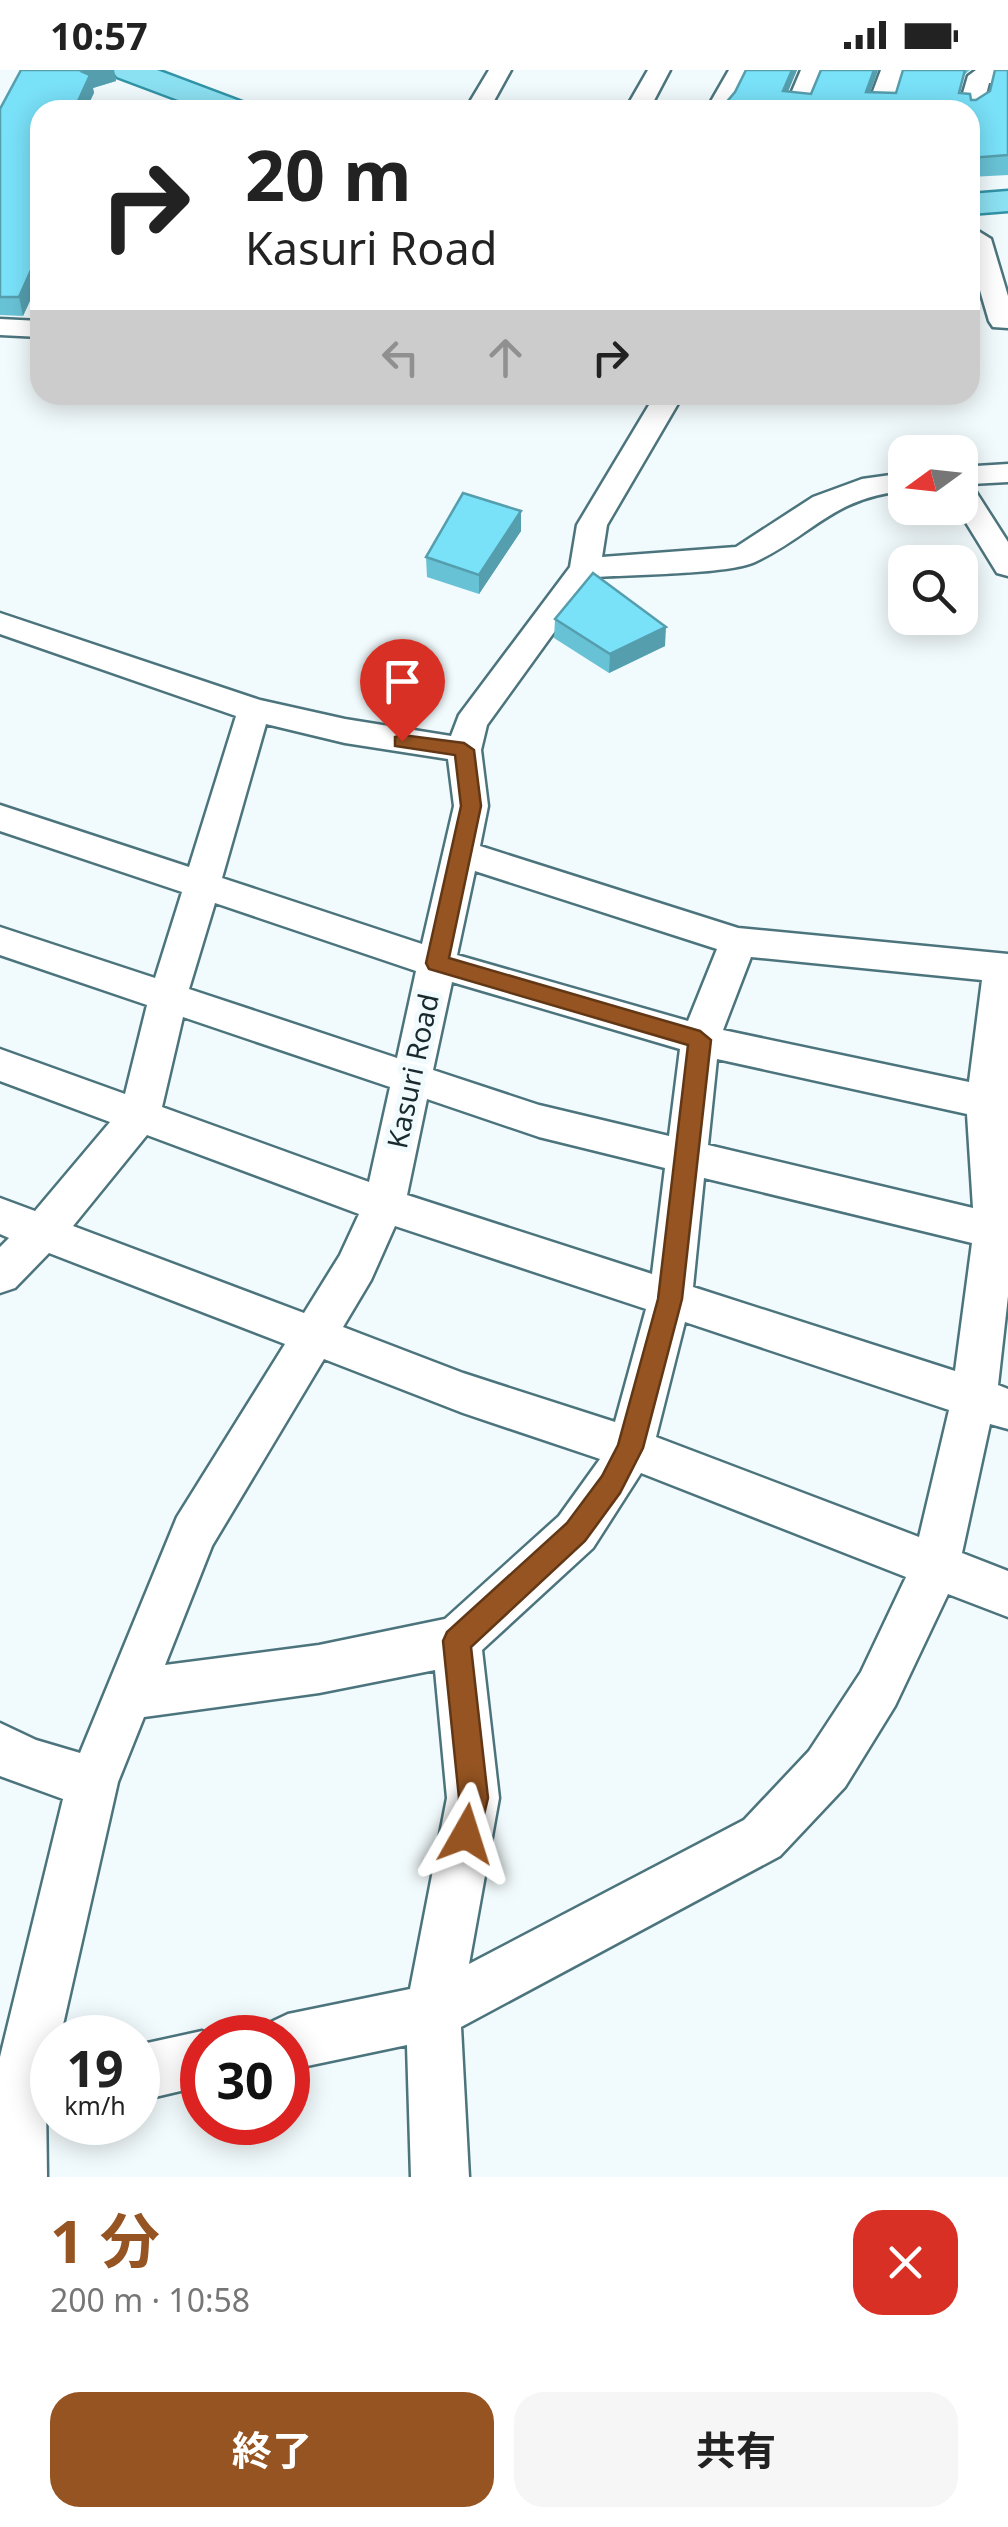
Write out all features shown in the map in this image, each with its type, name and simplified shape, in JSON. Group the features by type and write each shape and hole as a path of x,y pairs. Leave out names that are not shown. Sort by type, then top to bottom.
{"main road":[{"path":"128,70 208,100"},
{"path":"980,203 1008,201"}],"street":[{"path":"484,100 500,70"},
{"path":"643,100 659,70"},
{"path":"724,100 740,70"},
{"path":"800,100 812,70"},
{"path":"882,100 892,70"},
{"path":"973,100 979,76 1003,74"},
{"path":"980,239 1008,251"},
{"path":"980,254 1002,320"},
{"path":"0,327 30,328"},
{"path":"5,632 254,710 344,731 464,750 472,723 585,568 592,525 662,405"},
{"path":"978,475 1008,474"},
{"path":"585,568 742,556 824,502 872,485 888,484"},
{"path":"978,517 1008,566"},
{"path":"0,1276 42,1234 140,1115 199,887 254,710"},
{"name":"Kasuri Road","path":"50,2015 93,1782 194,1533 356,1267 384,1205 471,806 464,750"},
{"path":"0,818 437,963 700,1040 986,1102"},
{"path":"310,2037 433,2012 762,1838 827,1769 878,1689 935,1569 991,1402 1002,1231 986,1102 1005,968 738,942 461,852"},
{"path":"0,941 539,1121 1002,1231"},
{"path":"130,1694 319,1669 457,1641 576,1532 611,1484 630,1448 670,1299 700,1040 738,942"},
{"path":"0,1064 384,1205 991,1402"},
{"path":"0,1216 463,1394 630,1448 1008,1594"},
{"path":"440,2177 433,2012 473,1798 457,1641"},
{"path":"0,1748 27,1763 93,1782"},
{"name":"Kasuri Road","path":"18,2177 30,2122"}],"building":[{"path":"21,70 90,70 83,72 90,75 79,100 30,100 30,272 19,297 0,297 0,109"},
{"path":"746,70 792,70 783,91 811,94 821,70 874,70 866,92 896,93 903,70 965,70 959,93 970,94 971,100 728,100"},
{"path":"995,70 1008,70 1008,155 980,157 980,100 976,100 990,91"},
{"path":"463,493 521,511 479,575 426,557"},
{"path":"593,573 666,627 610,654 555,619"}],"route":[{"path":"402,741 464,750 471,806 437,963 700,1040 670,1299 630,1448 611,1484 576,1532 457,1641 473,1798 466,1834"}]}
